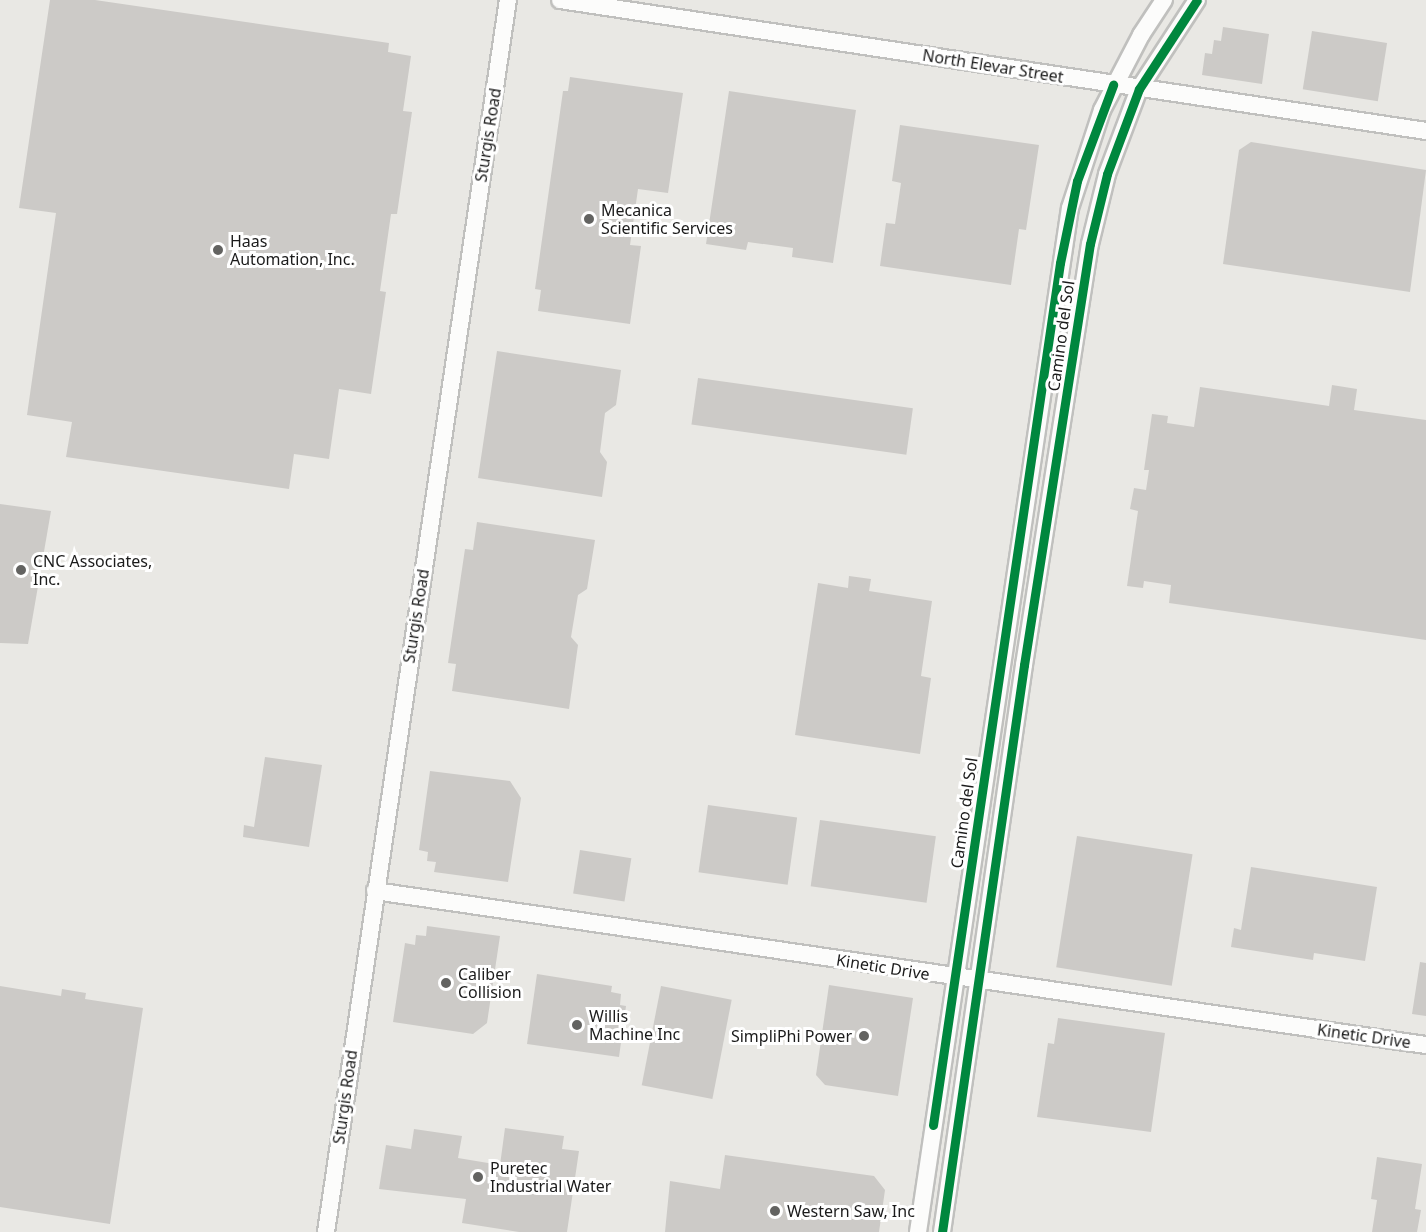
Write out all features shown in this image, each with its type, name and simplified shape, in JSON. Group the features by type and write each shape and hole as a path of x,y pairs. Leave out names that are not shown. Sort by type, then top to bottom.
{"street":[{"name":"Sturgis Road","path":"326,1232 508,0"},
{"name":"North Elevar Street","path":"560,0 1426,131"},
{"name":"Camino del Sol","path":"918,1232 1070,208 1089,145 1113,85 1164,0"},
{"name":"Camino del Sol","path":"942,1232 1038,571 1092,234 1107,174 1139,89 1197,0"},
{"path":"1015,568 1038,571"},
{"name":"Kinetic Drive","path":"375,891 954,978 1426,1045"}],"building":[{"name":"Haas Automation, Inc.","path":"50,0 95,0 389,43 388,52 411,56 403,111 412,112 397,214 391,214 380,291 386,292 371,394 339,389 329,459 294,454 289,489 66,457 72,422 27,415 56,213 19,208"},
{"path":"1223,27 1269,34 1262,84 1202,75 1205,53 1212,54 1214,40 1221,41"},
{"path":"1312,31 1387,43 1378,101 1303,89"},
{"name":"Mecanica Scientific Services","path":"570,77 683,93 668,193 638,189 630,245 641,246 630,324 538,311 541,290 535,289 563,91 568,91"},
{"path":"729,91 856,110 833,263 792,257 793,248 748,242 746,250 706,244"},
{"path":"900,125 1039,145 1026,230 1019,229 1011,285 880,266 886,223 895,224 901,183 892,181"},
{"path":"1251,142 1426,170 1410,292 1223,264 1239,150"},
{"path":"497,351 621,370 616,405 605,413 600,452 607,462 602,497 478,478"},
{"path":"698,378 913,408 906,455 691,425"},
{"path":"1332,385 1357,389 1354,410 1426,420 1426,640 1169,603 1171,585 1144,581 1143,588 1127,586 1138,511 1130,509 1134,488 1146,490 1149,470 1144,470 1152,414 1168,416 1167,423 1194,427 1200,387 1329,406"},
{"name":"CNC Associates, Inc.","path":"0,504 51,511 28,644 0,643"},
{"path":"477,522 595,540 587,589 578,595 571,637 578,645 569,709 452,691 456,664 448,663 465,549 473,550"},
{"path":"849,576 871,579 869,591 932,601 921,676 931,678 920,754 795,735 818,583 848,588"},
{"path":"265,757 322,765 309,847 243,837 244,825 254,827"},
{"path":"430,771 510,781 521,798 508,882 434,872 436,862 427,861 428,852 419,850"},
{"path":"708,805 797,818 788,885 699,872"},
{"path":"820,820 936,836 927,903 811,886"},
{"path":"1077,836 1193,854 1172,986 1056,967"},
{"path":"580,850 631,858 624,902 573,893"},
{"path":"1251,867 1377,887 1365,961 1314,953 1313,960 1231,947 1234,928 1241,930"},
{"name":"Caliber Collision","path":"427,926 500,936 487,1023 473,1034 393,1022 405,943 415,945 416,935 426,936"},
{"path":"1420,962 1426,963 1426,1016 1412,1014"},
{"name":"Willis Machine Inc","path":"537,974 612,986 611,992 621,994 620,1005 626,1006 619,1057 527,1044"},
{"name":"SimpliPhi Power","path":"829,985 913,998 898,1096 825,1085 816,1075"},
{"path":"0,986 61,996 62,989 86,993 85,999 143,1008 110,1224 0,1207"},
{"path":"661,986 732,1000 712,1099 642,1085"},
{"path":"1058,1018 1165,1033 1151,1132 1037,1117 1048,1043 1054,1044"},
{"name":"Puretec Industrial Water","path":"505,1128 564,1136 562,1149 579,1151 567,1232 519,1232 462,1223 466,1199 379,1189 386,1145 411,1149 414,1129 462,1136 458,1158 500,1165"},
{"name":"Western Saw, Inc","path":"725,1155 874,1176 885,1190 879,1232 665,1232 670,1181 720,1189"},
{"path":"1377,1157 1422,1164 1415,1209 1421,1210 1417,1232 1372,1232 1377,1200 1371,1199"}],"cycle path":[{"path":"942,1232 1024,665 1090,244 1107,174 1139,89 1197,0"},
{"path":"933,1125 1060,263 1077,181 1113,85"}],"place":[{"name":"Mecanica Scientific Services","path":"589,219"},
{"name":"Haas Automation, Inc.","path":"218,250"},
{"name":"CNC Associates, Inc.","path":"21,570"},
{"name":"Caliber Collision","path":"446,983"},
{"name":"Willis Machine Inc","path":"577,1025"},
{"name":"SimpliPhi Power","path":"864,1036"},
{"name":"Puretec Industrial Water","path":"478,1177"},
{"name":"Western Saw, Inc","path":"775,1211"}]}
